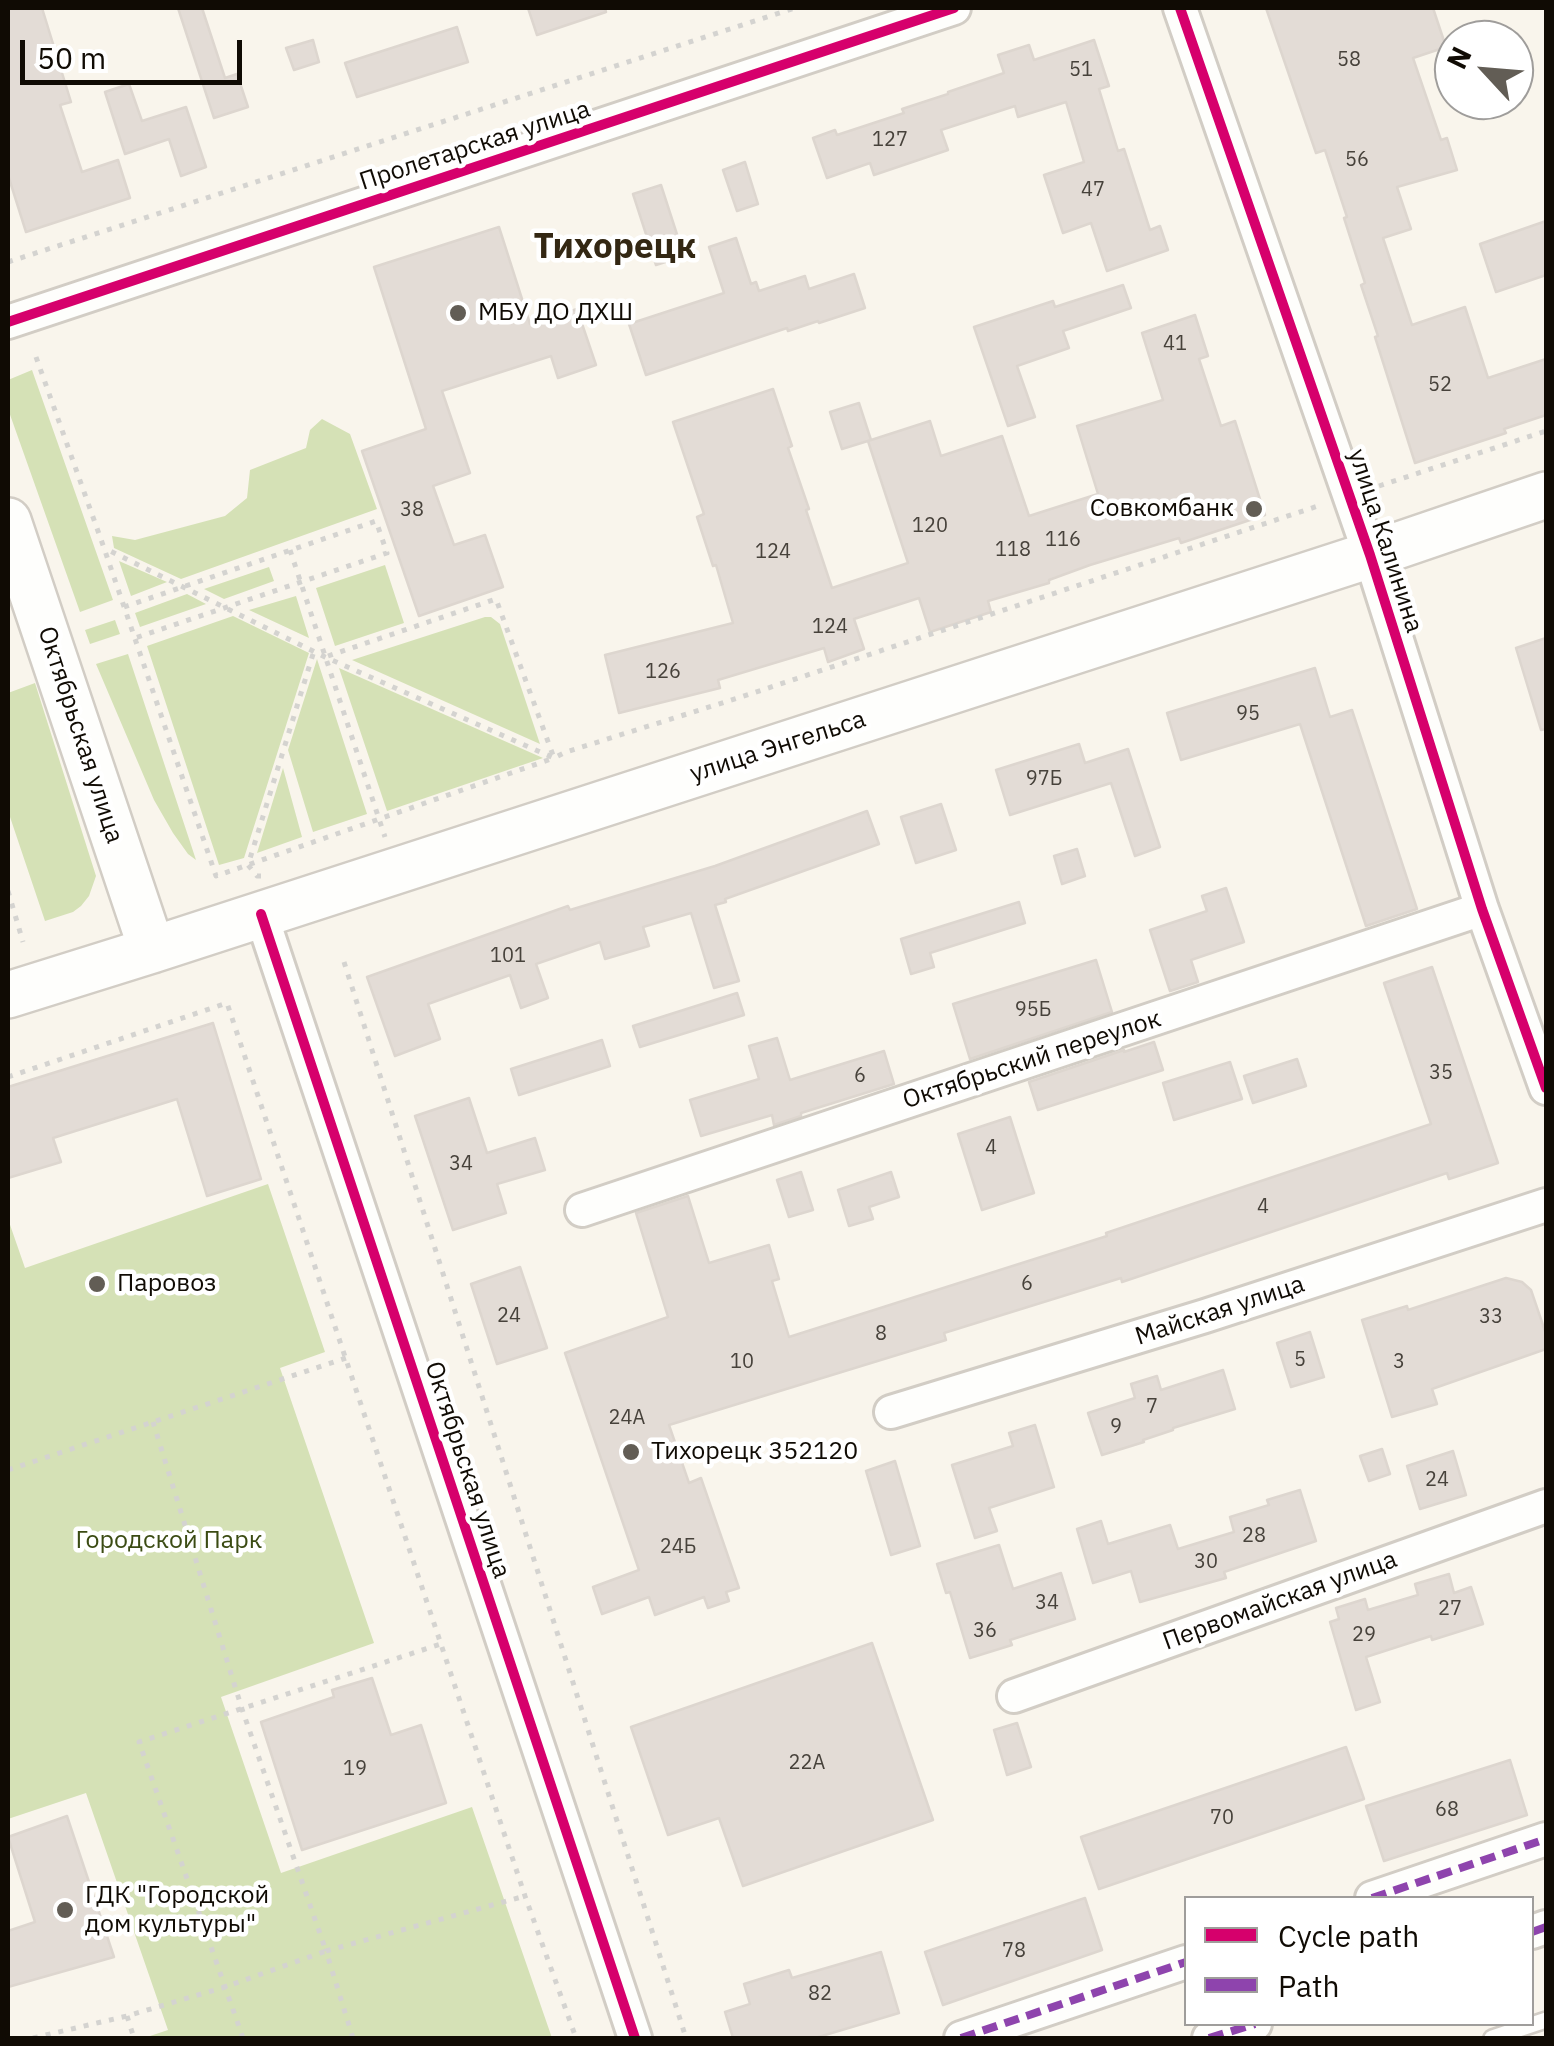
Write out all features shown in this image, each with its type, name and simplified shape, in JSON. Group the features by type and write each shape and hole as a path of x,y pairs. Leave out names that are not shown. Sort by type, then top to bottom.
{"main road":[{"name":"улица Энгельса","path":"8,994 1370,555 1546,494"},
{"name":"Октябрьская улица","path":"8,521 152,950"}],"street":[{"name":"Пролетарская улица","path":"8,322 954,8"},
{"name":"улица Калинина","path":"1180,8 1370,555 1482,910 1546,1088"},
{"name":"Октябрьский переулок","path":"582,1210 1482,910"},
{"name":"Октябрьская улица","path":"262,914 635,2038"},
{"name":"Майская улица","path":"892,1412 1224,1310 1546,1204"},
{"name":"Первомайская улица","path":"1014,1696 1546,1506"},
{"path":"1378,1896 1546,1839"},
{"path":"961,2038 1184,1963"},
{"path":"1209,2038 1248,2026"}],"lane":[{"path":"1492,2038 1528,2026"}],"path":[{"path":"8,262 795,8"},
{"path":"36,357 216,876 566,752 1546,431"},
{"path":"124,607 376,521 382,537 387,553 134,638"},
{"path":"104,548 314,652 554,758"},
{"path":"290,550 387,844"},
{"path":"326,657 496,600 554,758"},
{"path":"248,866 314,652"},
{"path":"8,891 23,942"},
{"path":"344,962 686,2038"},
{"path":"8,1078 227,1004 576,2038"},
{"path":"8,1470 346,1358"},
{"path":"153,1422 242,1709 353,2038"},
{"path":"243,2038 139,1742 441,1644"},
{"path":"33,2038 128,2016 226,1987 326,1951 525,1896"},
{"path":"128,2016 134,2038"}],"green space":[{"path":"32,370 113,600 80,612 8,409 8,380"},
{"path":"322,419 350,434 377,509 181,579 114,548 112,536 135,540 225,516 247,498 250,470 306,448 310,430"},
{"path":"119,561 167,582 131,596"},
{"path":"385,565 404,623 335,646 316,588"},
{"path":"269,567 274,581 224,599 204,589"},
{"path":"187,594 206,604 140,627 135,613"},
{"path":"296,596 309,638 249,610"},
{"path":"233,616 309,653 244,858 219,865 147,646"},
{"path":"485,617 500,624 540,744 352,660"},
{"path":"115,620 120,634 90,644 85,630"},
{"path":"128,654 196,860 173,833 154,800 96,664"},
{"path":"317,659 367,814 313,832 288,750"},
{"path":"339,668 543,758 387,811"},
{"path":"35,683 96,876 81,906 45,921 8,811 8,693"},
{"path":"283,768 302,837 257,853"},
{"name":"Городской Парк","path":"268,1184 325,1352 280,1368 374,1643 221,1697 281,1873 472,1807 552,2038 144,2038 168,2030 86,1793 8,1819 8,1219 25,1268"}],"building":[{"path":"8,8 42,8 71,102 60,105 82,172 118,160 130,198 26,232 8,175"},
{"path":"178,8 202,8 225,78 237,74 248,107 214,118"},
{"path":"528,8 605,8 606,12 537,35"},
{"path":"1266,8 1433,8 1437,20 1434,51 1413,58 1441,140 1447,138 1457,170 1397,187 1411,229 1383,238 1412,325 1465,307 1488,378 1546,359 1546,415 1504,429 1506,433 1415,463 1375,337 1378,336 1361,285 1365,283 1344,218 1347,217 1325,150 1316,153"},
{"path":"457,27 468,62 357,97 345,63"},
{"path":"313,40 319,62 294,70 286,48"},
{"path":"1094,40 1109,86 1099,89 1118,151 1124,149 1150,230 1160,226 1168,250 1107,271 1091,223 1063,233 1044,175 1084,162 1066,102 1018,117 1015,106 941,130 948,150 874,175 870,163 827,178 813,138 835,130 837,135 904,113 902,109 1004,73 998,55 1029,45 1034,60"},
{"path":"129,84 142,121 186,107 206,167 181,176 169,139 125,154 105,92"},
{"path":"745,162 758,204 737,211 723,170"},
{"path":"661,185 684,256 656,265 633,194"},
{"path":"1546,221 1546,275 1496,292 1480,244"},
{"path":"499,227 530,324 577,309 596,365 558,378 551,356 442,391 470,473 433,486 454,545 485,535 503,587 419,616 362,451 426,429 374,267"},
{"path":"736,238 751,284 756,282 759,291 805,276 809,289 854,274 865,308 788,331 787,328 646,375 629,324 724,293 709,247"},
{"path":"1123,285 1131,308 1063,331 1069,348 1017,366 1035,417 1008,426 974,327 1053,301 1055,307"},
{"path":"1195,315 1208,356 1199,359 1221,426 1235,421 1265,515 1181,543 1179,538 1090,565 1049,583 988,601 991,612 930,632 919,598 854,619 864,649 828,662 824,648 718,680 720,688 619,713 605,655 733,623 697,517 704,514 673,422 773,389 832,588 908,563 868,441 930,421 941,456 1002,436 1029,516 1098,494 1077,426 1163,400 1142,333"},
{"path":"859,403 871,440 842,449 830,412"},
{"path":"1546,638 1546,729 1541,730 1516,648"},
{"path":"1315,668 1330,717 1352,710 1417,909 1366,926 1300,724 1181,760 1167,713"},
{"path":"1079,744 1085,763 1128,749 1160,847 1135,856 1111,783 1010,815 996,770"},
{"path":"941,804 956,850 916,863 901,817"},
{"path":"867,811 879,844 715,905 739,981 714,988 691,913 643,927 649,946 605,959 600,942 536,964 548,998 521,1008 510,975 428,1004 440,1039 395,1056 367,977 568,906 570,910 715,866"},
{"path":"1077,849 1085,876 1062,884 1054,856"},
{"path":"1226,888 1244,942 1191,960 1198,982 1170,991 1150,930 1207,911 1202,896"},
{"path":"1019,902 1025,923 930,953 934,967 911,974 901,939"},
{"path":"1096,960 1112,1012 970,1059 953,1004"},
{"path":"1432,967 1498,1163 1449,1179 1447,1173 1122,1282 1121,1278 944,1333 946,1340 669,1425 689,1483 701,1478 739,1588 726,1592 729,1601 708,1608 704,1597 655,1615 649,1597 602,1614 593,1587 639,1570 565,1353 668,1317 636,1213 688,1196 709,1263 769,1245 779,1279 772,1281 789,1337 1107,1236 1106,1233 1431,1124 1384,983"},
{"path":"737,993 744,1015 640,1047 633,1026"},
{"path":"213,1023 261,1179 207,1196 177,1099 53,1138 61,1162 8,1178 8,1087"},
{"path":"777,1038 790,1080 884,1051 894,1084 774,1125 772,1115 701,1136 690,1100 759,1079 749,1046"},
{"path":"602,1040 610,1066 519,1095 511,1069"},
{"path":"1154,1042 1163,1070 1038,1110 1029,1082"},
{"path":"1297,1059 1306,1086 1253,1103 1244,1076"},
{"path":"1230,1062 1242,1099 1174,1120 1163,1083"},
{"path":"469,1098 487,1153 535,1138 545,1170 497,1184 506,1213 453,1230 415,1116"},
{"path":"1010,1117 1034,1193 982,1210 958,1134"},
{"path":"801,1172 813,1210 789,1217 777,1180"},
{"path":"891,1172 899,1197 869,1207 873,1219 849,1226 838,1190"},
{"path":"520,1267 547,1348 497,1364 471,1284"},
{"path":"1506,1278 1522,1282 1531,1290 1546,1334 1546,1349 1432,1389 1437,1404 1392,1417 1362,1320 1407,1306 1408,1310"},
{"path":"1310,1332 1324,1377 1291,1387 1277,1343"},
{"path":"1223,1370 1235,1409 1102,1455 1088,1413 1135,1398 1131,1384 1157,1376 1161,1390"},
{"path":"1035,1425 1054,1487 989,1508 997,1531 975,1538 952,1465 1013,1446 1009,1433"},
{"path":"1382,1449 1390,1474 1369,1481 1360,1456"},
{"path":"1453,1451 1466,1495 1420,1509 1407,1466"},
{"path":"895,1461 920,1546 891,1555 866,1471"},
{"path":"1300,1490 1316,1541 1224,1572 1226,1578 1140,1602 1131,1571 1093,1583 1077,1529 1101,1521 1108,1544 1170,1525 1178,1549 1234,1532 1230,1517"},
{"path":"999,1545 1013,1589 1061,1573 1075,1619 970,1658 937,1564"},
{"path":"1449,1574 1454,1593 1471,1587 1483,1624 1366,1657 1380,1702 1356,1710 1330,1622 1339,1619 1336,1608 1365,1599 1368,1610 1418,1595 1415,1584"},
{"path":"872,1643 933,1820 743,1886 719,1818 668,1835 631,1727"},
{"path":"372,1678 391,1735 421,1725 446,1803 302,1850 261,1722 334,1697 332,1690"},
{"path":"1017,1723 1031,1767 1007,1775 994,1730"},
{"path":"1346,1747 1364,1799 1099,1889 1081,1837"},
{"path":"1510,1760 1527,1815 1384,1861 1366,1806"},
{"name":"ГДК \"Городской дом культуры\"","path":"67,1816 114,1957 8,1987 8,1931 35,1922 8,1837"},
{"path":"1085,1898 1102,1950 943,2005 925,1952"},
{"path":"881,1952 899,2013 815,2038 733,2038 725,2012 750,2004 744,1984 789,1970 792,1978"}],"marked path":[{"path":"1378,1896 1546,1839"},
{"path":"1534,1931 1546,1927"},
{"path":"961,2038 1184,1963"},
{"path":"1209,2038 1248,2026"}],"cycle path":[{"path":"8,322 954,8"},
{"path":"1180,8 1370,555 1482,909 1546,1088"},
{"path":"261,914 635,2038"}],"place":[{"name":"МБУ ДО ДХШ","path":"458,313"},
{"name":"Совкомбанк","path":"1254,509"},
{"name":"Паровоз","path":"97,1284"},
{"name":"Тихорецк 352120","path":"631,1452"},
{"name":"ГДК \"Городской дом культуры\"","path":"65,1910"}],"district":[{"name":"Тихорецк","path":"615,248"}]}
